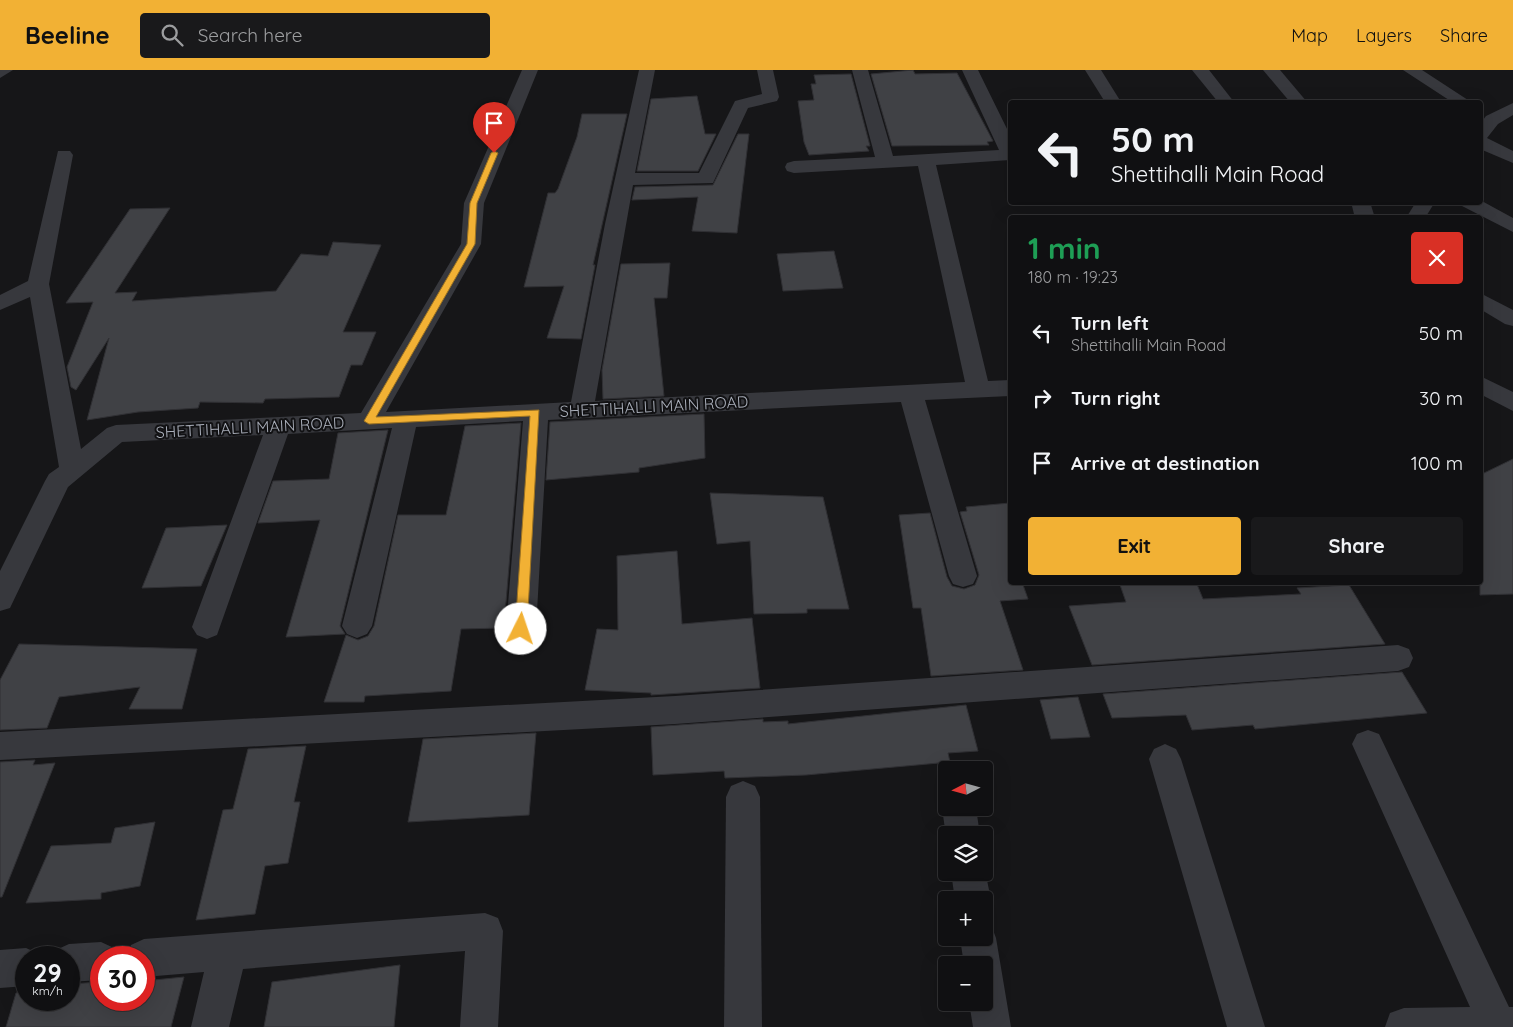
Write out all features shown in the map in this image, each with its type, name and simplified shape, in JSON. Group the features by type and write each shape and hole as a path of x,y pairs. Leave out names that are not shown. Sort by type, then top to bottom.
{"street":[{"path":"0,73 5,70"},
{"path":"369,421 471,244 474,203 530,70"},
{"path":"582,409 624,179 647,70"},
{"path":"624,179 706,179 741,106 771,97 765,70"},
{"path":"860,70 886,162"},
{"path":"970,70 1008,150"},
{"path":"1093,70 1112,100"},
{"path":"1200,70 1211,70"},
{"path":"1200,70 1224,100"},
{"path":"1271,70 1297,100"},
{"path":"1411,70 1460,100"},
{"path":"1486,116 1513,108"},
{"path":"1483,143 1513,158"},
{"path":"794,166 1008,154"},
{"path":"64,155 38,284 72,469"},
{"path":"926,160 978,390"},
{"path":"1474,205 1513,226"},
{"path":"0,303 38,284"},
{"path":"1483,302 1513,319"},
{"path":"1483,386 1513,403"},
{"name":"SHETTIHALLI MAIN ROAD","path":"0,600 58,480 116,434 1008,388"},
{"path":"911,393 963,576"},
{"path":"521,629 536,412"},
{"path":"357,626 406,419"},
{"path":"207,627 279,425"},
{"path":"0,746 685,709 1398,658"},
{"path":"1368,744 1505,1026 1404,1027"},
{"path":"1165,759 1246,1027"},
{"path":"742,1027 743,797"},
{"path":"155,957 485,931 479,1027"},
{"path":"210,1027 228,951"},
{"path":"0,969 15,968"},
{"path":"990,1011 992,1027"}],"building":[{"path":"913,70 915,74 957,73 993,141 987,142 989,145 892,146 871,74"},
{"path":"851,74 870,146 866,146 869,151 809,155 804,142 798,101 814,100 811,84 816,84 814,75"},
{"path":"697,96 705,134 716,134 698,171 637,171 651,99"},
{"path":"582,114 627,114 593,265 595,265 581,339 547,338 564,286 524,287 548,193 555,193 558,189 577,137"},
{"path":"738,134 749,134 737,233 692,231 698,197 632,200 635,187 713,185"},
{"path":"170,208 115,293 137,292 132,301 276,291 301,254 328,256 333,242 381,245 343,332 376,332 362,365 351,365 339,397 265,399 263,403 200,402 198,408 138,412 87,420 109,338 76,390 71,387 67,367 93,302 66,303 130,209"},
{"path":"834,251 843,288 783,291 777,254"},
{"path":"670,263 667,298 654,298 664,396 603,399 602,370 621,264"},
{"path":"704,414 705,458 639,468 639,472 546,480 550,422"},
{"path":"521,423 506,602 501,628 461,629 451,691 365,696 364,702 324,702 346,635 358,640 368,636 374,626 398,515 446,515 465,426"},
{"path":"388,430 340,626 345,634 286,637 320,520 258,523 273,481 329,479 338,433"},
{"path":"1513,459 1513,594 1480,595 1480,585 1483,585 1483,474"},
{"path":"710,493 823,497 849,609 807,609 807,613 754,614 750,541 717,544"},
{"path":"1008,503 1008,585 1023,585 1028,599 1000,601 1023,670 931,676 921,608 913,608 899,515 930,513 947,577 952,586 964,589 975,585 979,575 960,512 967,511 966,507"},
{"path":"227,525 201,586 142,588 166,528"},
{"path":"677,551 682,624 752,618 760,688 651,695 651,693 585,690 597,629 618,630 617,556"},
{"path":"1120,585 1197,585 1203,599 1301,594 1297,588 1349,585 1385,644 1092,665 1069,606 1126,602"},
{"path":"19,644 197,649 182,709 129,709 140,687 59,697 47,728 0,730 0,680"},
{"path":"1402,672 1427,713 1255,729 1253,725 1192,730 1186,715 1112,718 1103,694"},
{"path":"1078,697 1090,737 1051,739 1040,700"},
{"path":"966,705 978,751 948,753 950,761 938,761 938,763 806,775 725,778 724,771 653,775 651,727 763,719 763,722 788,721 788,724"},
{"path":"536,733 529,815 408,822 423,739"},
{"path":"306,746 294,802 300,802 288,863 265,866 255,914 196,920 223,810 233,809 248,749"},
{"path":"35,760 33,765 55,763 2,897 0,897 0,762"},
{"path":"155,822 140,886 101,893 101,899 26,903 51,846 111,843 115,828"},
{"path":"400,965 394,1027 264,1027 272,982"},
{"path":"184,977 171,1027 6,1027 15,996 15,1011 80,1011 80,983 90,983 90,1011 155,1011 155,980"}],"route":[{"path":"494,153 474,203 471,244 369,421 536,412 521,629"}]}
